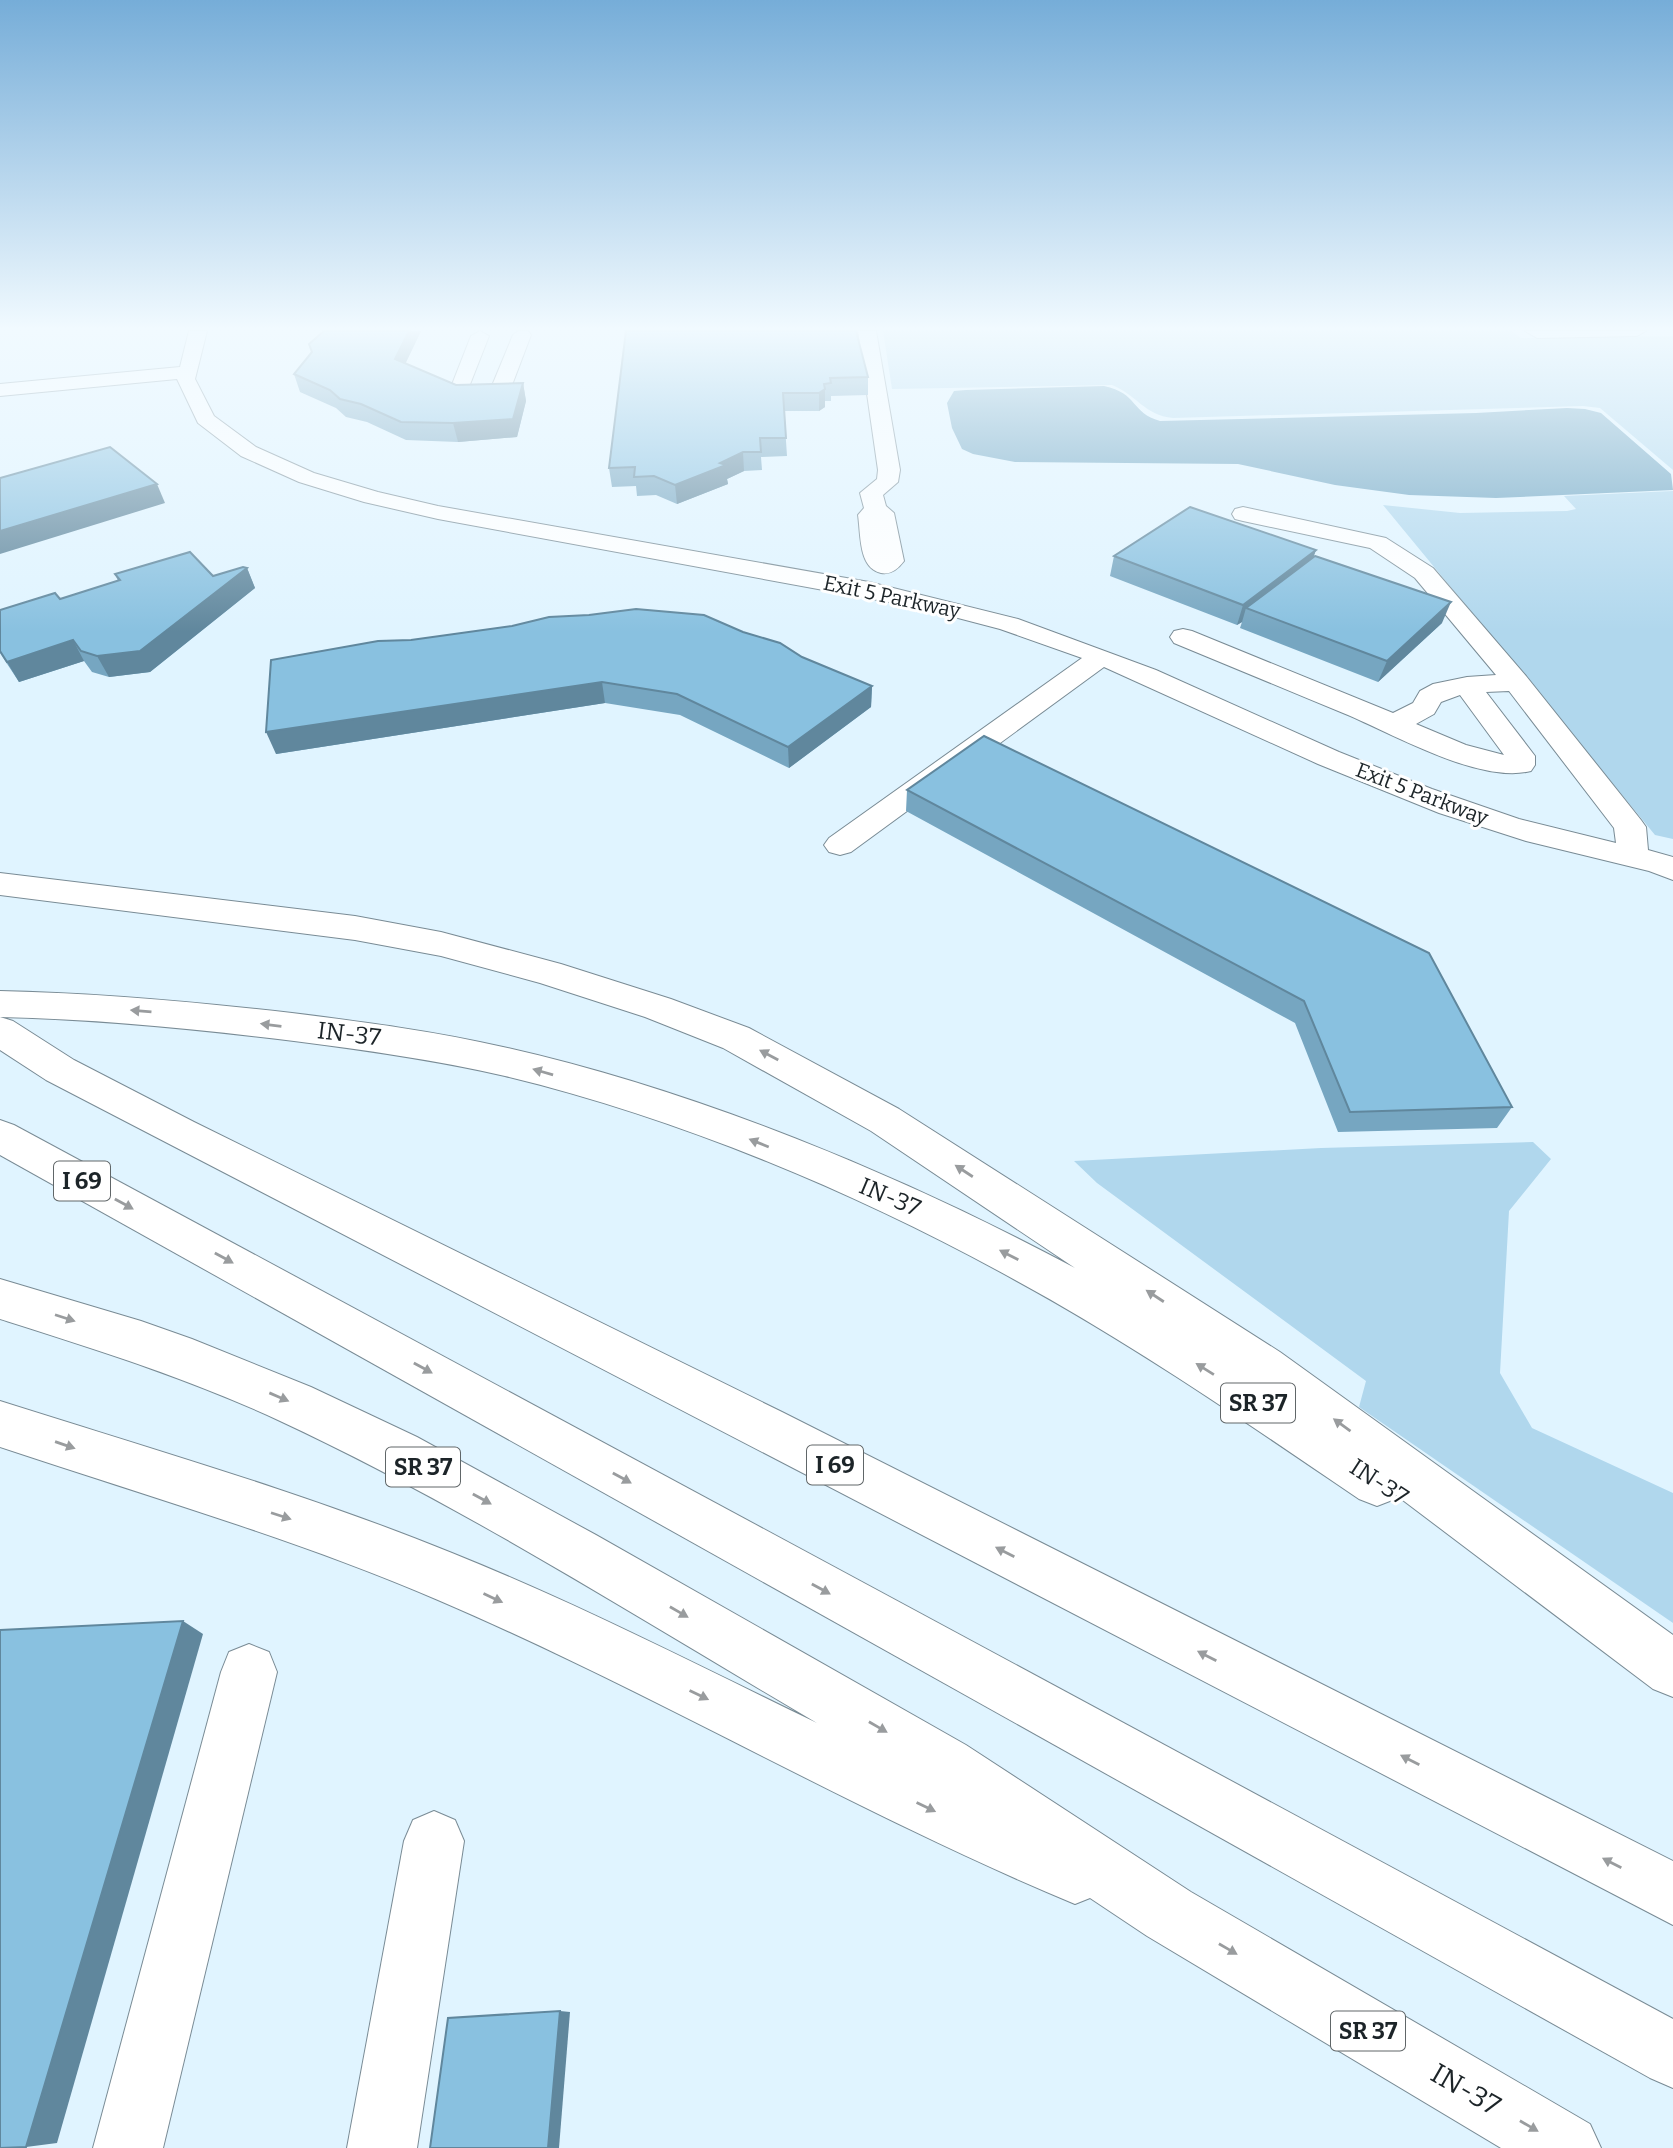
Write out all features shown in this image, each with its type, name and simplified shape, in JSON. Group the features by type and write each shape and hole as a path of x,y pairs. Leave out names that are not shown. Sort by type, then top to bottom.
{"main road":[{"name":"Exit 5 Parkway","path":"220,431 256,455 316,483 416,510 881,593 950,608 1051,637 1428,799 1495,822 1659,862"},
{"path":"881,593 885,567 877,562 869,516 876,510 872,494 887,482 889,470 883,431"},
{"path":"1243,514 1378,543 1424,573 1516,682 1659,862"},
{"path":"1183,637 1394,724 1424,740 1505,765 1520,765 1520,756 1467,685"},
{"path":"840,845 1101,657"},
{"path":"1394,724 1424,708 1430,697 1443,690 1467,685 1516,682"},
{"path":"0,884 342,926 441,944 548,973 659,1008 737,1038 885,1120 1263,1367 1673,1671"},
{"name":"IN-37","path":"0,1004 64,1004 400,1040 537,1070 724,1129 929,1214 1030,1265 1128,1320 1673,1671"},
{"name":"I 69","path":"0,1031 60,1070 180,1133 1673,1894"},
{"name":"I 69","path":"0,1136 1673,2055"},
{"name":"IN-37","path":"0,1298 192,1361 294,1403 400,1454 578,1553 946,1766 1169,1914 1566,2148"},
{"path":"0,1424 323,1530 450,1578 610,1652 932,1810 1169,1914"},
{"path":"128,2148 249,1672"},
{"path":"382,2148 434,1841"}],"shaded area":[{"path":"954,431 1622,431 1671,474 1673,490 1496,498 1409,495 1335,485 1238,464 1015,462 973,454 962,449"},
{"path":"1627,431 1673,431 1673,470"},
{"path":"1673,491 1673,839 1655,835 1383,505 1460,513 1567,511 1576,509 1564,496"},
{"path":"1533,1142 1551,1159 1509,1211 1500,1373 1532,1428 1673,1493 1673,1623 1359,1407 1366,1381 1097,1183 1074,1161 1321,1148"}],"building":[{"path":"614,431 786,431 786,438 760,438 761,452 743,452 720,463 726,465 675,485 654,476 634,477 635,467 609,468"},
{"path":"110,447 157,484 0,531 0,478"},
{"path":"1190,507 1316,550 1243,605 1114,556"},
{"path":"190,552 213,576 247,568 140,651 97,656 81,651 73,640 7,662 0,651 0,610 55,593 60,599 120,580 115,574"},
{"path":"1315,556 1451,602 1387,661 1246,608"},
{"path":"636,609 704,615 743,632 780,643 802,657 872,686 788,747 677,694 602,682 266,732 271,660 378,641 411,640 512,626 549,617"},
{"path":"984,736 1429,953 1512,1107 1350,1112 1304,1001 907,790"},
{"path":"183,1621 26,2147 0,2148 0,1630"},
{"path":"560,2011 548,2148 430,2148 448,2018"}]}
